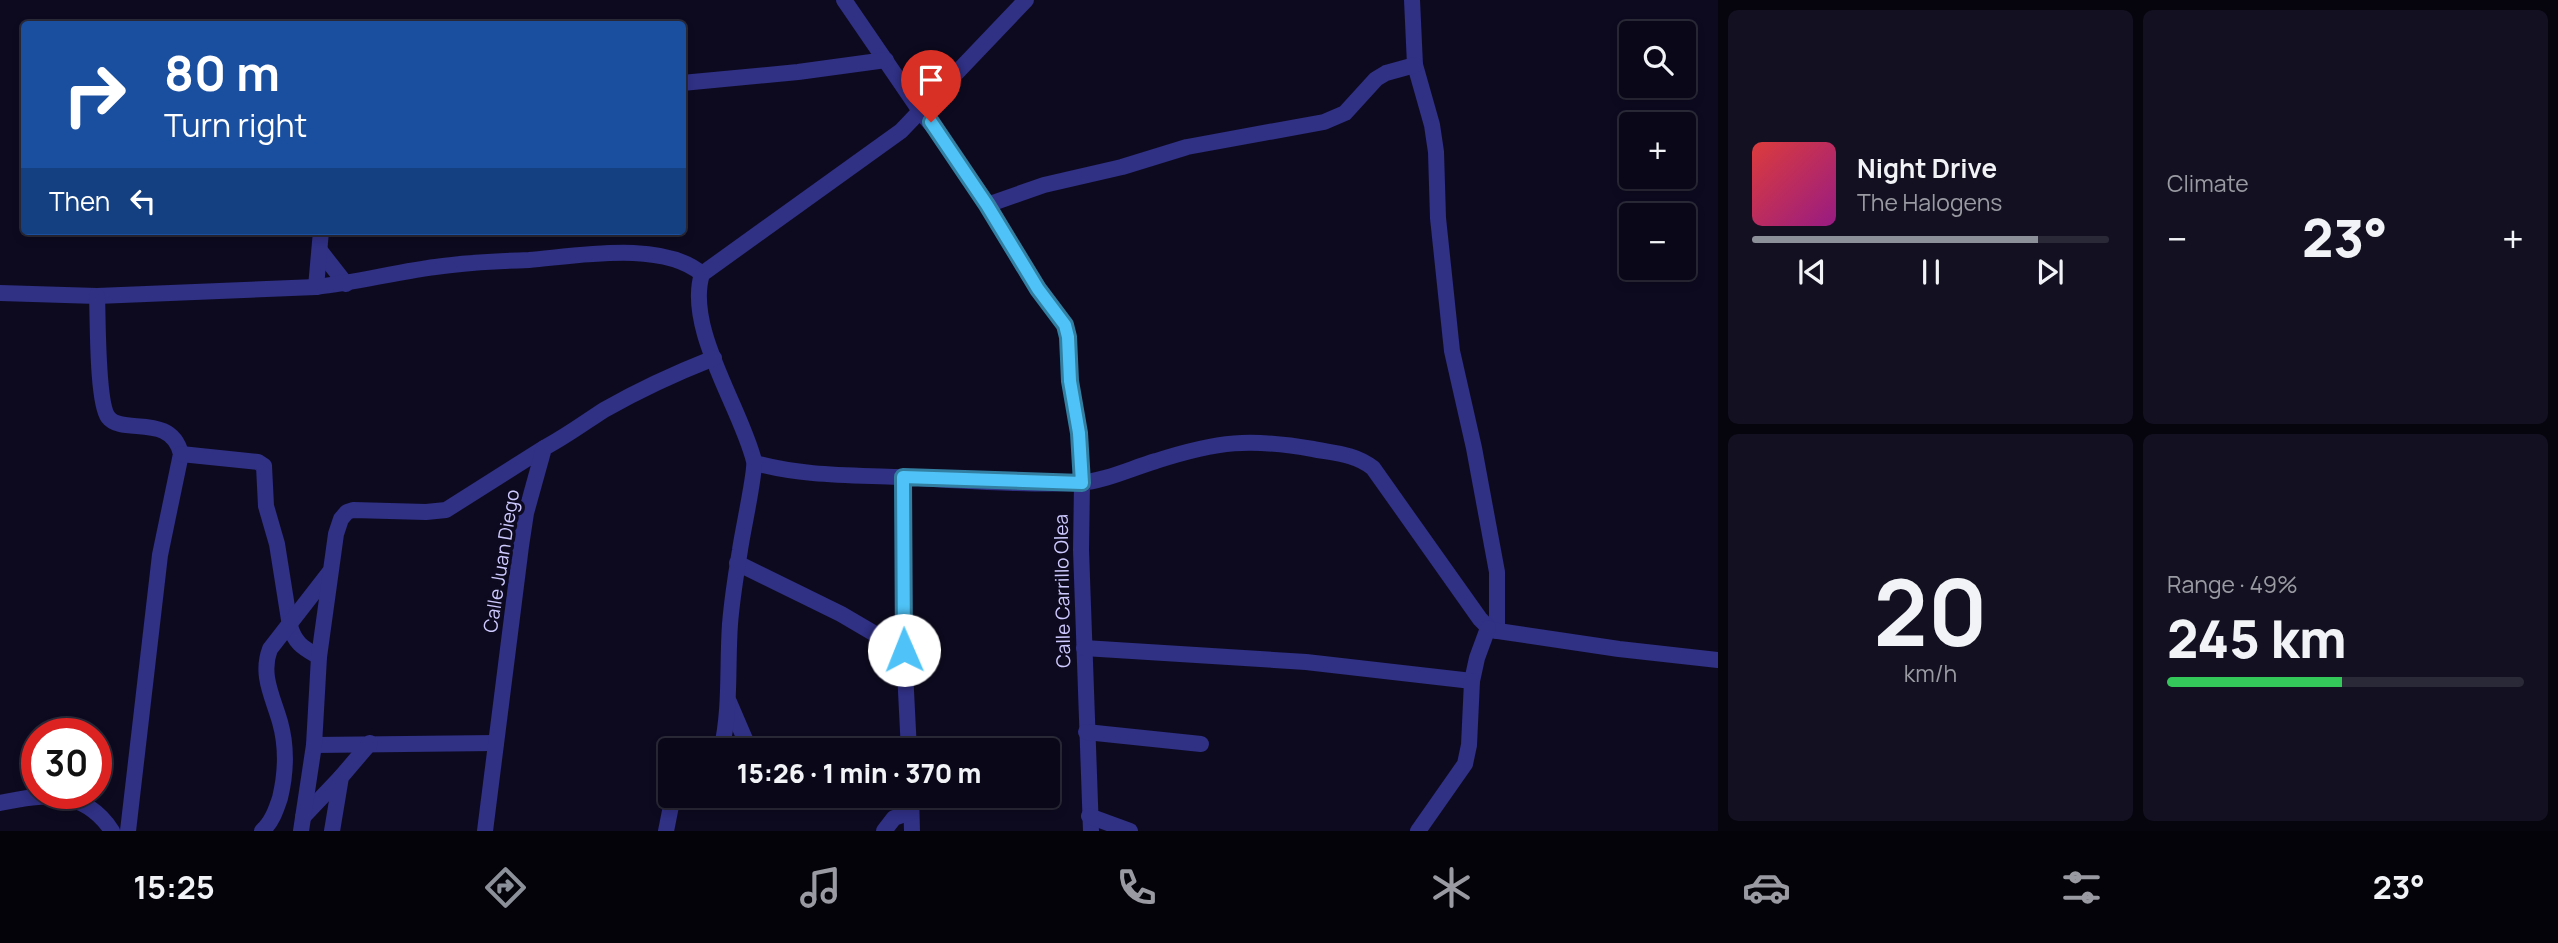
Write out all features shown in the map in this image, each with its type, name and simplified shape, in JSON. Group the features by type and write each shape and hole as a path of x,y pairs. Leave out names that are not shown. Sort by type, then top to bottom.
{"street":[{"name":"Calle Carrillo Olea","path":"844,0 920,111 931,122 987,205 1028,274 1065,325 1070,381 1079,433 1082,483 1081,550 1090,823"},
{"path":"722,738 737,563 755,463 714,358 698,304 697,294 702,274 885,144 907,125 1026,0"},
{"path":"1412,0 1415,65 1433,125 1438,218 1452,351 1497,572 1493,630 1476,658 1472,681 1469,745 1465,764 1418,831"},
{"path":"686,83 886,60"},
{"path":"987,205 1044,185 1122,167 1187,147 1324,122 1345,113 1376,79 1385,73 1415,65"},
{"path":"316,287 321,235"},
{"path":"321,252 346,284"},
{"path":"0,293 97,296 316,287 441,266 607,254 670,259 684,262 702,274"},
{"path":"97,296 102,397 106,414 109,419 119,423 159,429 177,442 181,454 160,555 128,831"},
{"path":"302,824 314,745 319,657 330,572 336,534 341,519 347,512 446,510 612,407 714,358"},
{"path":"755,463 799,472 1082,483 1182,452 1224,443 1261,441 1363,460 1373,468 1493,630 1619,649 1718,660"},
{"name":"Calle Juan Diego","path":"485,831 523,535 544,448"},
{"path":"181,454 258,462 264,466 266,506 277,544 293,638 300,647 319,657"},
{"path":"903,477 904,650 908,738"},
{"path":"737,563 841,614 904,650"},
{"path":"262,831 269,825 277,807 284,780 285,751 281,724 266,681 266,660 270,649 330,572"},
{"path":"1084,648 1306,662 1472,681"},
{"path":"727,698 744,738"},
{"path":"1086,732 1201,744"},
{"path":"302,824 370,743"},
{"path":"314,745 496,743"},
{"path":"332,831 341,777"},
{"path":"0,803 36,796 69,797 104,818 112,831"},
{"path":"666,831 671,808"},
{"path":"884,831 906,808"},
{"path":"911,808 912,831"},
{"path":"1090,823 1129,831"}],"route":[{"path":"904,650 903,477 1082,483 1079,433 1070,381 1065,325 1028,274 987,205 931,122"}]}
